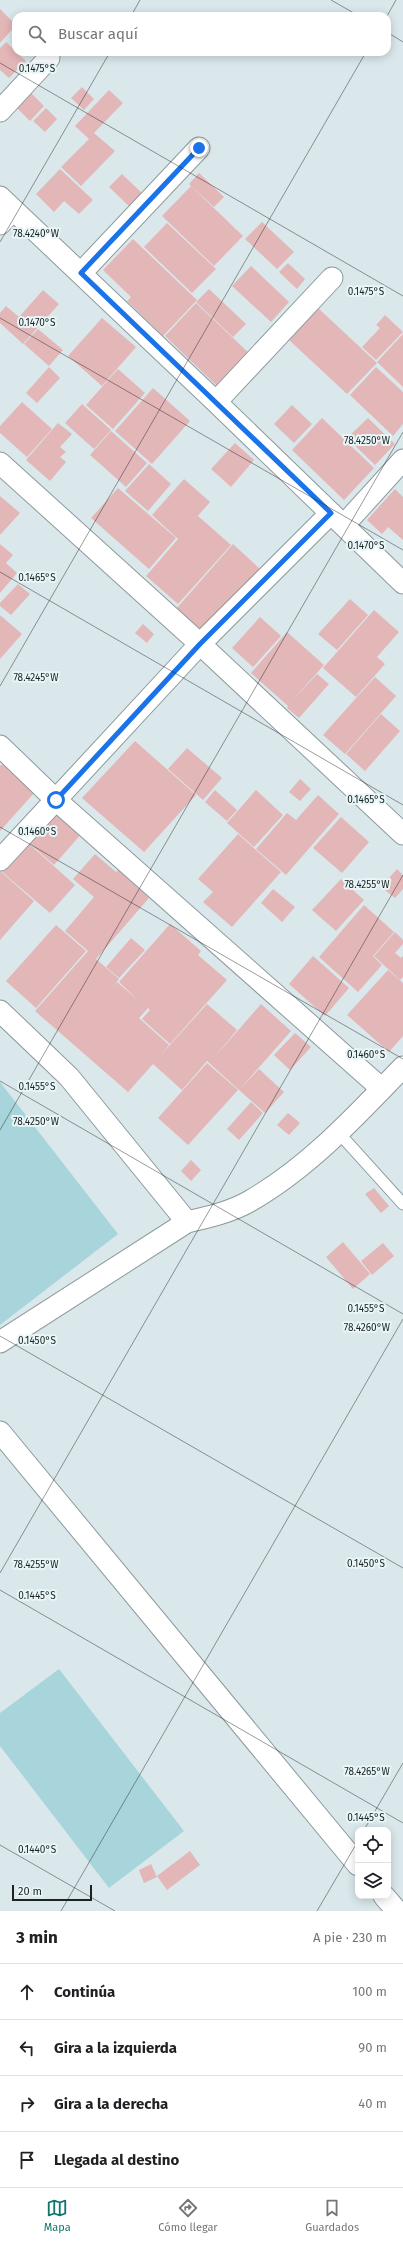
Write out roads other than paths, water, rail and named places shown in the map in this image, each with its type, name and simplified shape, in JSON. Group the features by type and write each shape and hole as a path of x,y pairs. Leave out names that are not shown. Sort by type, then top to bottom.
{"street":[{"path":"0,111 49,58"},
{"path":"81,273 199,148"},
{"path":"4,210 81,273 338,519 403,584"},
{"path":"216,402 332,278"},
{"path":"0,860 200,644 403,460"},
{"path":"0,463 200,644 403,834"},
{"path":"0,746 56,800 382,1089"},
{"path":"0,1011 69,1077 187,1222"},
{"path":"0,1342 187,1222 216,1216 250,1201 307,1161 382,1089 403,1066"},
{"path":"0,1432 356,1863"},
{"path":"387,1899 397,1911"}],"lane":[{"path":"338,1132 403,1204"}]}
